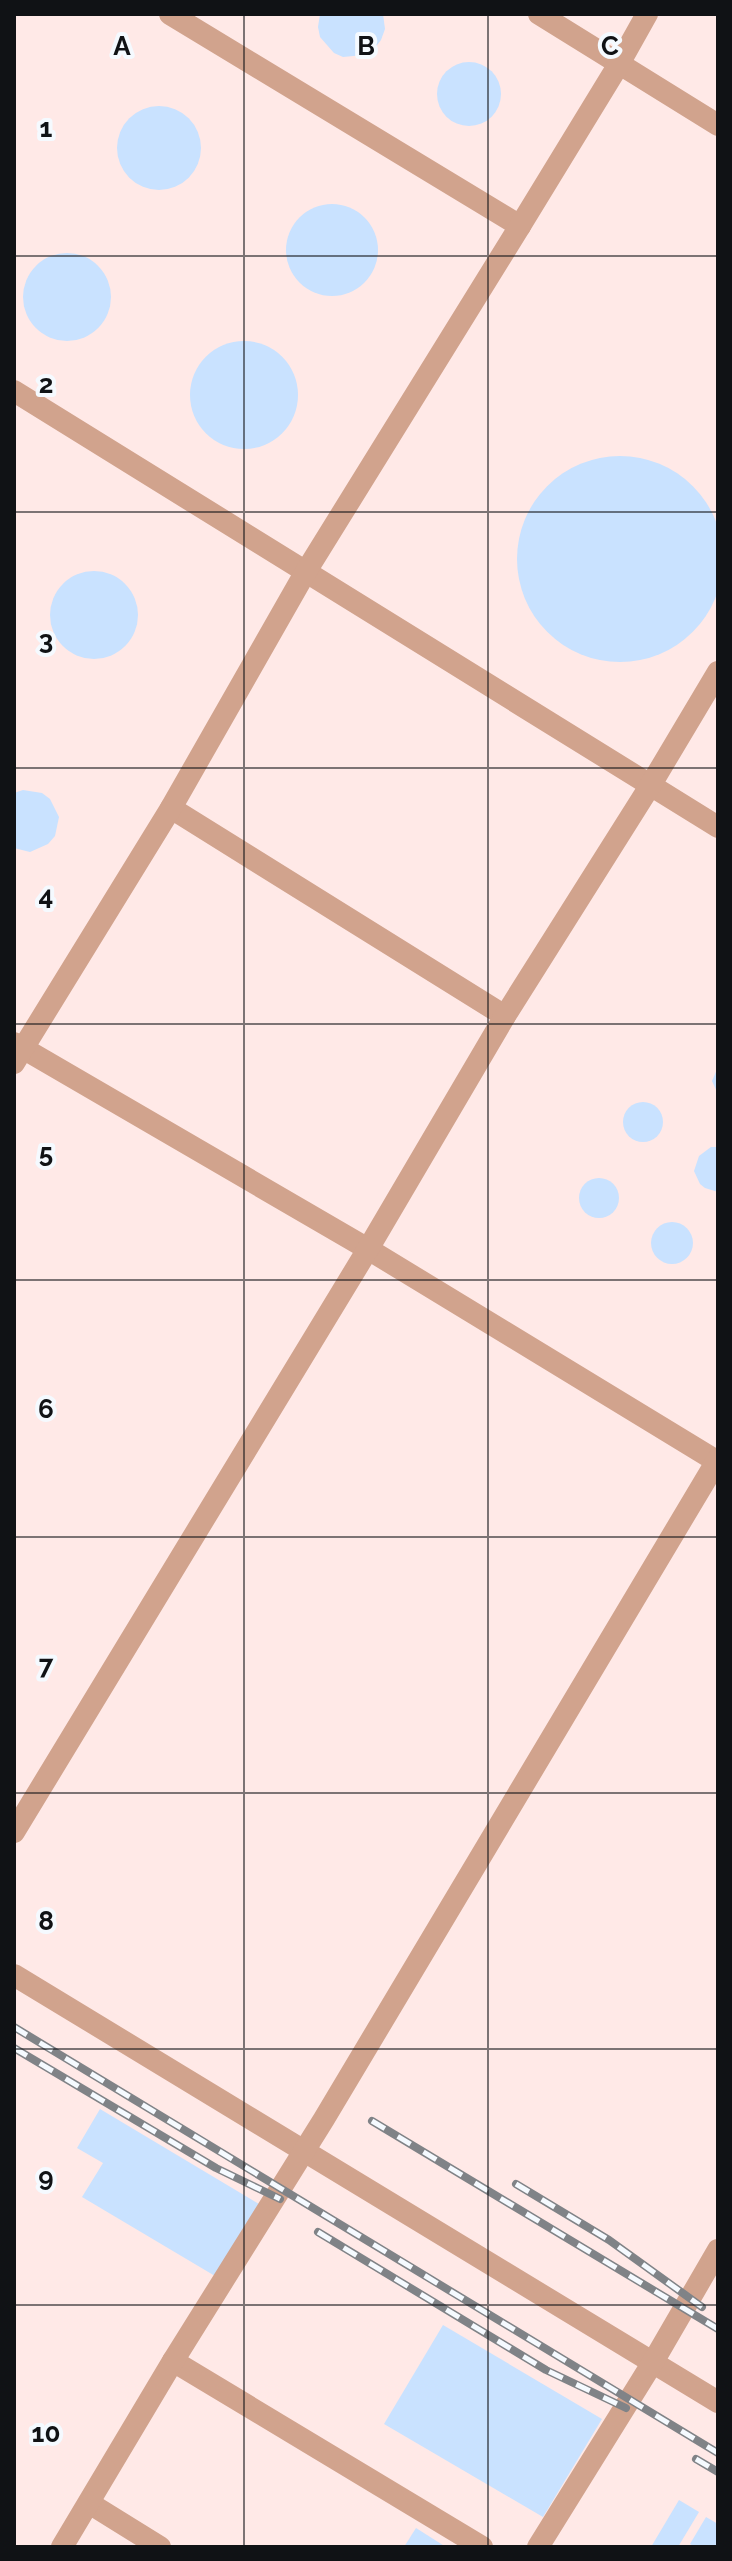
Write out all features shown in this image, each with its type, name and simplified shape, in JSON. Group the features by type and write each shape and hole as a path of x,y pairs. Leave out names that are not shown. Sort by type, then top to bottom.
{"lane":[{"path":"170,14 520,226"},
{"path":"539,14 718,125"},
{"path":"62,2547 173,2361 324,2119 718,1460 368,1249 17,1051 171,808 305,573 647,14"},
{"path":"14,391 718,827"},
{"path":"14,1832 368,1249 505,1016 718,672"},
{"path":"171,808 505,1016"},
{"path":"14,1975 718,2402"},
{"path":"538,2547 653,2362 718,2250"},
{"path":"173,2361 482,2547"},
{"path":"89,2503 160,2547"}],"shaded area":[{"path":"14,14 718,14 718,2547 14,2547"}],"building":[{"path":"320,14 383,14 385,29 374,49 364,55 343,57 334,53 320,37"},
{"path":"469,62 481,64 492,71 499,82 499,106 492,117 481,124 469,126 457,124 446,117 439,106 437,94 439,82 446,71 457,64"},
{"path":"151,106 167,106 183,113 194,124 201,148 198,164 189,178 167,190 151,190 135,183 124,172 117,156 117,140 124,124 135,113"},
{"path":"332,204 349,208 364,218 374,233 378,250 374,267 364,282 349,292 332,296 315,292 300,282 290,267 286,250 290,233 300,218 315,208"},
{"path":"67,253 92,260 104,272 111,297 104,322 92,334 67,341 42,334 30,322 23,297 30,272 42,260"},
{"path":"244,341 265,345 282,357 294,374 298,395 294,416 282,433 265,445 244,449 223,445 206,433 194,416 190,395 194,374 206,357 223,345"},
{"path":"620,456 659,464 693,486 715,520 723,559 715,598 693,632 659,654 620,662 581,654 547,632 525,598 517,559 525,520 547,486 581,464"},
{"path":"94,571 111,575 125,584 134,598 138,615 134,632 125,646 111,655 94,659 77,655 63,646 54,632 50,615 54,598 63,584 77,575"},
{"path":"23,790 42,793 50,799 59,817 55,836 48,844 30,852 14,848 14,793"},
{"path":"718,1067 718,1094 712,1081"},
{"path":"643,1102 657,1108 663,1122 657,1136 643,1142 629,1136 623,1122 629,1108"},
{"path":"711,1147 718,1147 718,1192 700,1184 694,1171 699,1156"},
{"path":"599,1178 613,1184 619,1198 613,1212 599,1218 585,1212 579,1198 585,1184"},
{"path":"672,1222 687,1228 693,1243 687,1258 672,1264 657,1258 651,1243 657,1228"},
{"path":"100,2109 259,2204 215,2276 82,2197 103,2163 77,2148"},
{"path":"443,2325 602,2419 543,2517 384,2424"},
{"path":"679,2500 699,2512 678,2547 651,2547"},
{"path":"706,2517 718,2524 718,2547 695,2547 690,2544"},
{"path":"416,2528 446,2547 404,2547"}],"railway":[{"path":"14,2027 718,2453"},
{"path":"14,2048 216,2168 280,2199"},
{"path":"372,2121 718,2329"},
{"path":"516,2184 609,2240 702,2307"},
{"path":"318,2232 546,2370 626,2408"},
{"path":"696,2459 718,2472"}]}
